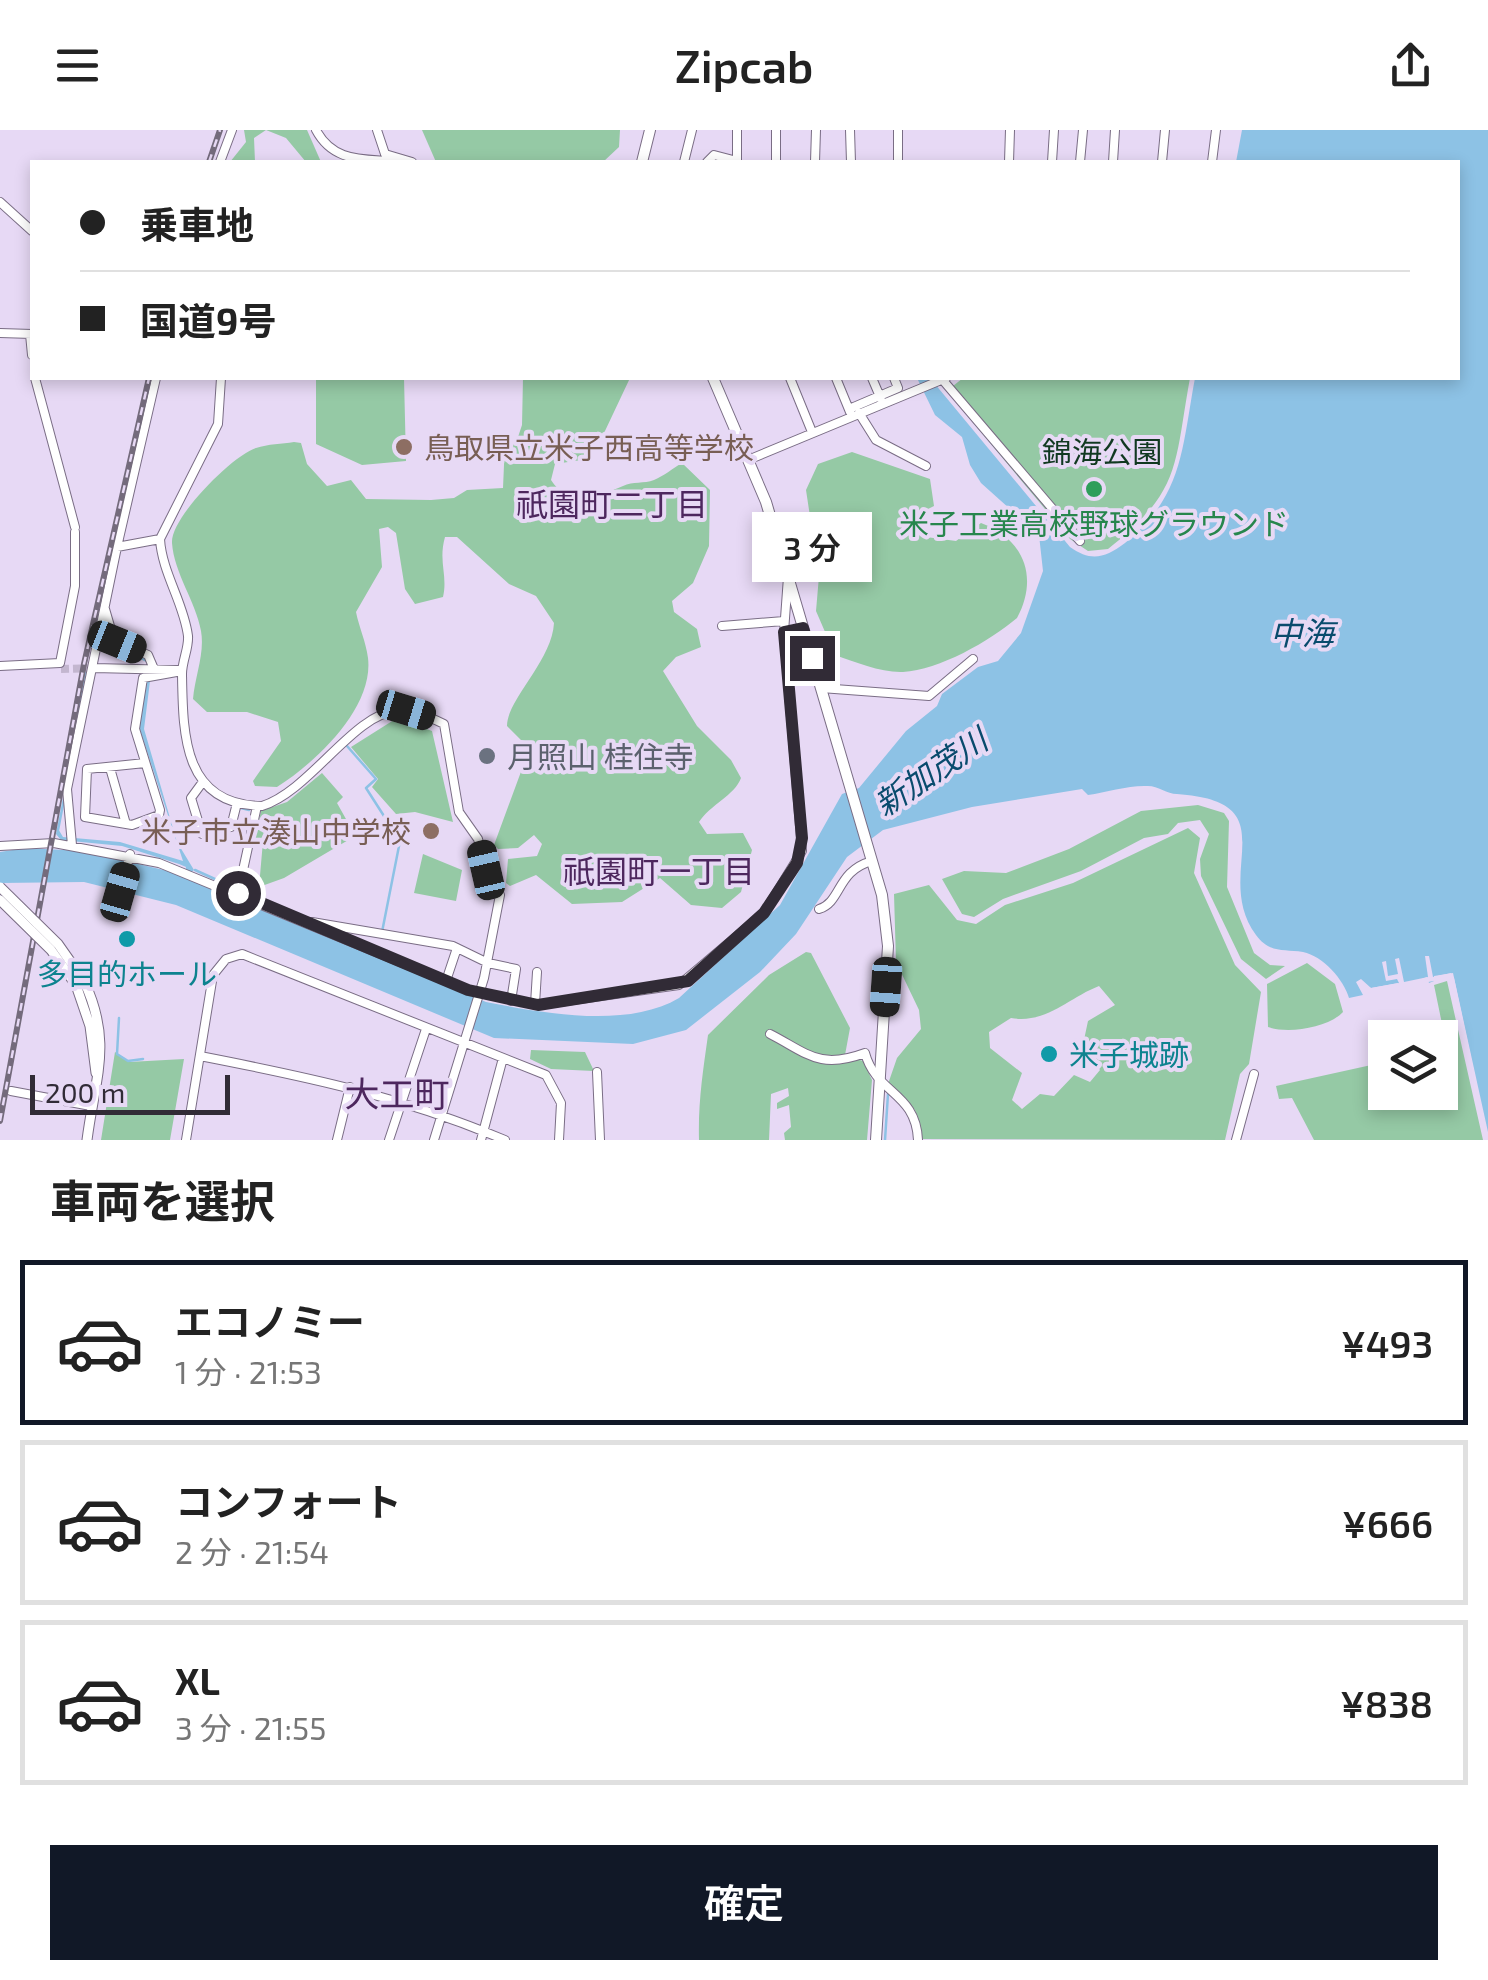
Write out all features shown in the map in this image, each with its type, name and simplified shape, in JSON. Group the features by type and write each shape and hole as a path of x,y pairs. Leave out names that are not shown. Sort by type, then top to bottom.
{"highway":[{"path":"642,160 650,130"},
{"path":"715,380 748,460 788,577 872,861 888,946 876,1140"}],"main road":[{"path":"0,887 58,944 80,983 96,1073 87,1140"},
{"path":"0,900 80,983"}],"street":[{"path":"221,160 232,130"},
{"path":"316,130 324,144 346,158 372,160"},
{"path":"377,130 385,154 405,160"},
{"path":"684,160 692,130"},
{"path":"736,130 737,160"},
{"path":"776,130 776,160"},
{"path":"815,160 816,130"},
{"path":"850,130 851,160"},
{"path":"898,130 898,160"},
{"path":"1009,160 1010,130"},
{"path":"1052,160 1054,130"},
{"path":"1080,160 1083,130"},
{"path":"1113,160 1115,130"},
{"path":"1162,160 1165,130"},
{"path":"1212,160 1216,130"},
{"path":"0,202 30,229"},
{"path":"0,333 30,334"},
{"path":"0,667 60,663 74,586 73,527 36,380"},
{"path":"72,841 67,789 156,380"},
{"path":"221,380 218,424 160,539 188,634 182,671 189,750 202,783 238,803 257,806 295,790 344,742 386,714 406,710 444,724 459,812 478,838 486,870 500,894 488,963 434,1140"},
{"path":"791,380 812,432"},
{"path":"837,380 853,412 876,440 926,466"},
{"path":"873,380 881,399"},
{"path":"748,460 881,399 898,388 895,380"},
{"path":"881,399 939,380"},
{"path":"942,380 1080,540"},
{"path":"117,548 160,539"},
{"path":"0,846 72,841 188,872 478,996 535,1004 680,985 764,913 797,863 802,838 784,632 788,577"},
{"path":"104,606 114,640 148,654 151,671 136,729 160,813 126,824 85,817 87,769 145,764"},
{"path":"722,626 784,621"},
{"path":"784,632 803,628"},
{"path":"820,688 929,696 973,659"},
{"path":"0,667 61,669"},
{"path":"94,668 182,671"},
{"path":"110,768 126,824"},
{"path":"202,783 191,798 202,834 231,827 238,803"},
{"path":"238,893 257,806"},
{"path":"120,892 129,857"},
{"path":"819,909 827,907 851,868 872,861"},
{"path":"303,921 381,930 457,948 488,963 516,969 511,1000"},
{"path":"446,981 457,948"},
{"path":"186,1140 213,975 226,959 242,954 463,1045 534,1068 552,1081 561,1103 559,1140"},
{"path":"535,1004 537,972"},
{"path":"389,1140 426,1029"},
{"path":"770,1034 800,1053 832,1062 865,1053 880,1085 905,1101 918,1140"},
{"path":"200,1056 350,1087 442,1112 482,1136 505,1140"},
{"path":"482,1136 503,1058"},
{"path":"597,1072 600,1140"},
{"path":"1236,1140 1254,1074"},
{"path":"337,1140 350,1087"},
{"path":"11,1091 91,1106"}],"green space":[{"path":"244,130 266,130 254,138 255,160 232,160 246,142"},
{"path":"266,130 307,130 320,160 304,160 286,138"},
{"path":"422,130 620,130 619,147 605,160 435,160"},
{"path":"316,380 404,380 406,461 362,465 316,444"},
{"path":"523,380 629,380 596,450 581,460 555,464 551,480 567,495 585,498 650,481 682,463 710,490 709,546 693,583 672,601 674,612 697,629 701,647 676,657 663,671 697,726 731,760 741,778 699,822 707,834 743,833 752,850 741,892 722,908 691,905 660,878 622,902 572,904 536,875 510,886 506,883 508,859 537,856 542,844 534,835 518,848 498,849 494,845 522,769 541,767 548,756 542,745 521,740 507,726 514,704 546,651 554,623 536,596 509,584 457,537 445,537 443,597 415,604 405,589 396,533 388,527 379,529 382,567 356,612 368,658 362,696 324,749 277,787 255,786 253,781 281,741 278,722 247,712 207,712 193,699 201,631 172,543 174,532 192,504 233,462 256,448 301,443 307,464 327,486 351,480 366,499 454,498 467,490 503,488 505,442 517,440 522,425"},
{"name":"錦海公園","path":"960,380 1190,380 1177,455 1162,492 1132,529 1108,549 1088,551 1070,539 955,401 947,389 1076,542 1081,536 953,386"},
{"path":"852,452 930,479 934,506 920,513 916,523 926,537 956,541 981,523 1008,539 1017,549 1027,574 1024,603 1017,618 963,653 917,670 886,671 835,655 816,611 819,576 806,490 818,464"},
{"path":"397,718 432,731 453,822 415,812 396,814 372,787 378,779 351,747"},
{"path":"322,773 343,797 337,803 351,828 350,839 284,878 259,887 263,841 255,839 261,811 287,802"},
{"path":"1198,805 1224,813 1229,821 1227,887 1254,953 1270,965 1285,966 1266,979 1241,959 1201,876 1200,859 1209,834 1200,820 1178,823 1168,834 1144,838 1081,871 1003,899 974,917 962,914 942,879 964,871 1006,873 1069,849 1141,811"},
{"path":"1188,828 1200,838 1194,873 1235,965 1261,992 1249,1064 1240,1074 1225,1140 921,1139 915,1110 888,1084 897,1058 921,1029 919,1010 896,962 894,894 929,885 957,920 976,924 1005,905 1073,883","holes":["1099,986 1115,1005 1088,1021 1081,1054 1090,1056 1100,1070 1090,1082 1074,1075 1054,1096 1040,1094 1022,1109 1012,1100 1022,1073 990,1048 989,1032 1011,1018 1046,1014"]},
{"path":"423,854 462,870 456,901 414,893"},
{"path":"806,952 811,953 850,1028 845,1055 863,1061 872,1080 867,1140 785,1140 784,1133 791,1127 789,1105 777,1109 777,1103 789,1096 788,1088 771,1094 769,1140 699,1140 708,1035 769,975"},
{"path":"1307,963 1335,984 1343,1012 1328,1022 1307,1028 1268,1027 1267,984"},
{"path":"1447,981 1456,1020 1441,1020 1434,985"},
{"path":"1458,1030 1483,1140 1314,1140 1292,1098 1279,1099 1276,1086 1368,1066 1368,1110 1458,1110"},
{"path":"531,1050 585,1052 594,1071 551,1069 530,1059"},
{"path":"115,1052 129,1062 184,1059 170,1140 101,1140"}],"water":[{"name":"中海","path":"1242,130 1488,130 1488,1132 1453,973 1434,976 1429,983 1427,977 1400,987 1398,983 1371,988 1361,979 1356,982 1363,995 1349,998 1338,977 1318,958 1272,948 1256,935 1244,911 1240,826 1231,811 1212,800 1173,794 1152,786 1088,795 1082,789 972,807 883,830 847,857 796,934 760,972 686,1030 633,1044 494,1038 176,905 84,882 0,883 0,852 25,848 83,851 185,875 186,867 179,864 122,846 61,840 56,834 57,827 63,837 120,842 183,861 139,727 148,663 111,644 99,609 115,643 148,657 152,665 144,729 177,842 194,870 188,875 486,1002 558,1014 610,1016 658,1008 679,998 780,905 842,794 859,788 906,731 937,706 942,694 978,667 998,661 1021,633 1043,571 1039,535 981,483 970,465 962,437 935,415 918,380 932,380 1070,547 1098,556 1125,543 1159,507 1170,488 1183,448 1195,380 1460,380 1460,160 1236,160"}],"pier":[{"path":"1425,956 1429,956 1433,977 1451,973 1454,978 1488,1137 1449,978 1371,993 1364,985 1371,988 1399,983 1397,979 1386,981 1382,962 1386,961 1388,976 1398,974 1395,959 1399,958 1404,982 1428,977"}],"waterway":[{"path":"71,752 86,673"},
{"path":"347,746 376,779 366,788 400,841 382,932"},
{"path":"58,830 64,799"},
{"path":"241,808 249,810"},
{"path":"195,870 237,889"},
{"path":"119,1018 117,1054 128,1061 143,1059"},
{"path":"885,1140 888,1094"}],"tunnel":[{"path":"61,669 94,668"}],"railway":[{"path":"210,160 220,130"},
{"path":"0,1121 84,664 149,380"}],"place":[{"name":"鳥取県立米子西高等学校","path":"404,447"},
{"name":"米子工業高校野球グラウンド","path":"1094,489"},
{"name":"月照山 桂住寺","path":"487,756"},
{"name":"米子市立湊山中学校","path":"431,831"},
{"name":"多目的ホール","path":"127,939"},
{"name":"米子城跡","path":"1049,1054"}],"district":[{"name":"祇園町二丁目","path":"612,503"},
{"name":"祇園町一丁目","path":"659,870"},
{"name":"大工町","path":"397,1093"}],"route":[{"path":"238,893 479,994 538,1005 680,985 764,913 802,851 784,632 803,628 812,658"}],"water label":[{"name":"新加茂川","path":"930,771"}]}
